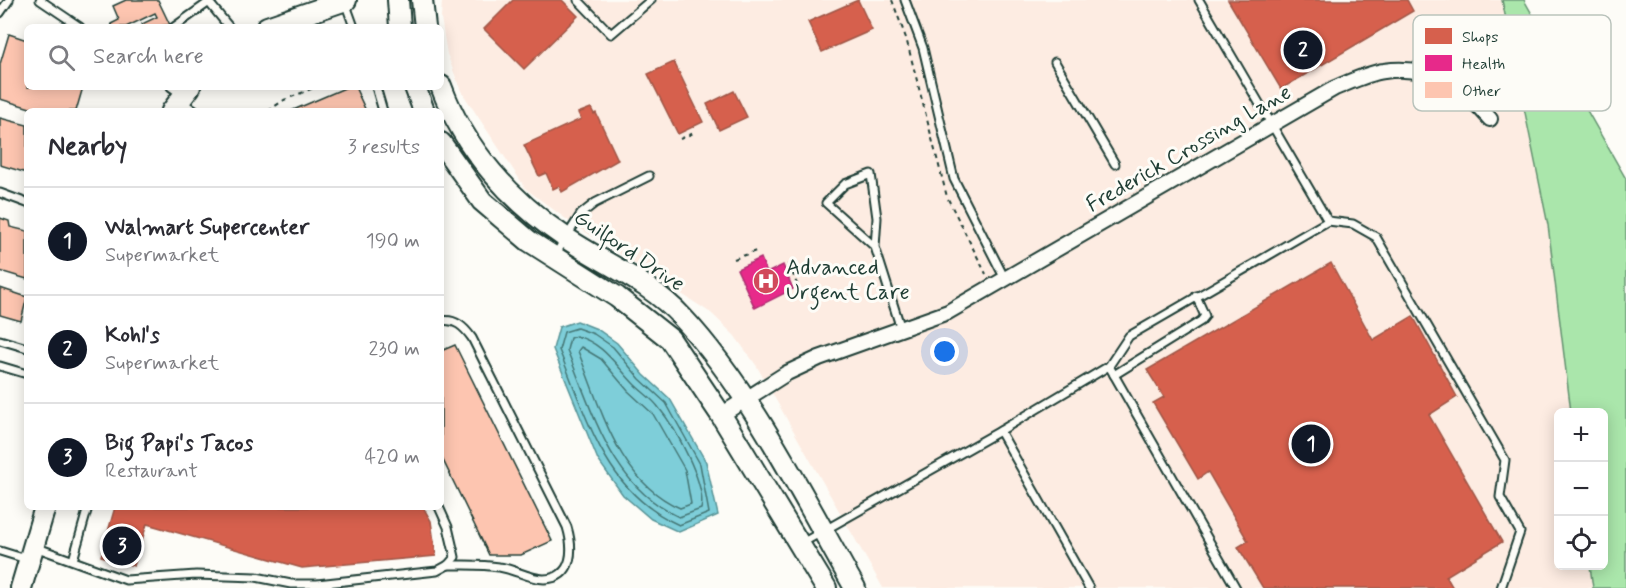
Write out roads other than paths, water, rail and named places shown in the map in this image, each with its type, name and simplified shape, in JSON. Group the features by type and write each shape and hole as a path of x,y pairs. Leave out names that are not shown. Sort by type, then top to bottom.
{"main road":[{"path":"276,24 344,0"},
{"path":"398,0 400,24"},
{"path":"422,0 425,24"},
{"path":"416,90 423,108"},
{"name":"Guilford Drive","path":"443,90 469,142 489,168 529,210 566,238 657,294 702,340 745,399 855,588"},
{"name":"Guilford Drive","path":"444,147 482,201 529,241 617,297 670,339 721,415 826,588"},
{"path":"21,588 44,510"}],"street":[{"name":"Frederick Crossing Lane","path":"721,415 819,358 902,331 948,312 1335,88 1383,70 1413,70"},
{"name":"Frederick Crossing Lane","path":"1484,111 1490,119"}],"lane":[{"path":"0,14 9,0"},
{"path":"40,0 76,24"},
{"path":"344,0 353,24"},
{"path":"578,0 611,34 651,0"},
{"path":"905,0 923,48 954,179 1005,279"},
{"path":"1198,0 1328,221"},
{"path":"178,24 209,1 227,24"},
{"path":"1054,62 1115,164"},
{"path":"377,90 382,108"},
{"path":"875,247 826,203 845,184 871,174 878,218 875,247 902,331"},
{"path":"553,258 581,214 595,203 649,176"},
{"path":"0,194 24,201"},
{"path":"801,544 1109,366 1129,336 1328,221 1353,224 1376,237 1505,460 1500,497 1520,532 1501,588"},
{"path":"1114,375 1201,321 1205,316 1196,296"},
{"path":"444,321 463,326 472,338 567,526 573,546 569,566 559,575 543,579 502,567 448,565"},
{"path":"0,340 24,347"},
{"path":"0,366 24,373"},
{"path":"1109,366 1236,588"},
{"path":"1000,431 1089,588"},
{"path":"73,560 87,510"},
{"path":"0,551 31,553 73,560 126,580 196,575 256,577 291,584 317,585 437,571 448,565 455,557 448,527 440,510"}],"water":[{"path":"577,321 597,329 617,343 644,375 670,399 706,462 718,515 679,532 651,519 623,495 598,460 553,349 559,327"}],"place":[{"name":"Kohl's","path":"1303,50"},
{"name":"Advanced Urgent Care","path":"766,281"},
{"name":"Walmart Supercenter","path":"1311,444"},
{"name":"Big Papi's Tacos","path":"122,546"}]}
